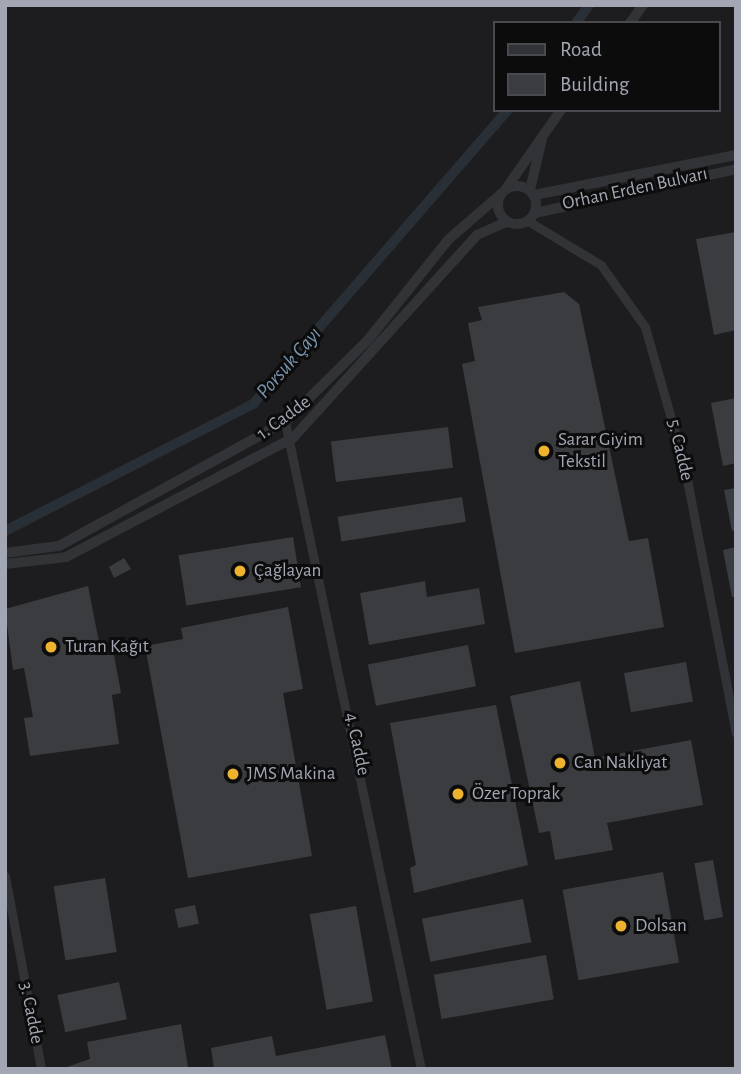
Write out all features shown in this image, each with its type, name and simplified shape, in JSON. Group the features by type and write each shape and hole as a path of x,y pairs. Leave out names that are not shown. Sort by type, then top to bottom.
{"street":[{"path":"631,21 643,5"},
{"name":"1. Cadde","path":"5,553 59,546 285,422 368,340 449,239 503,192 559,112"},
{"path":"532,193 545,130"},
{"name":"Orhan Erden Bulvarı","path":"503,192 532,193 736,155"},
{"name":"Orhan Erden Bulvarı","path":"506,222 736,169"},
{"path":"503,192 498,206 506,222"},
{"name":"Orhan Erden Bulvarı","path":"532,193 532,217"},
{"name":"5. Cadde","path":"532,217 601,265 645,327 684,464 736,733"},
{"name":"1. Cadde","path":"5,564 66,557 293,438 477,235 506,222"},
{"name":"4. Cadde","path":"285,422 293,438 421,1069"},
{"name":"3. Cadde","path":"5,876 41,1069"}],"shaded area":[{"path":"5,5 736,5 736,1069 5,1069"}],"building":[{"path":"736,232 736,330 714,335 696,239"},
{"name":"Sarar Giyim Tekstil","path":"564,292 579,304 629,541 648,538 664,627 515,653 462,364 475,361 468,323 482,320 478,307"},
{"path":"736,398 736,463 723,466 711,403"},
{"path":"448,427 453,468 336,482 331,441"},
{"path":"736,488 736,530 732,531 724,490"},
{"path":"462,497 466,522 341,541 338,517"},
{"name":"Çağlayan","path":"293,537 301,587 186,606 178,555"},
{"path":"736,547 736,596 732,597 723,550"},
{"path":"124,558 131,569 114,578 109,567"},
{"path":"425,581 427,597 479,588 485,624 369,645 360,593"},
{"name":"Turan Kağıt","path":"88,586 101,652 113,650 121,693 112,695 119,744 30,756 24,718 33,717 24,668 13,670 5,609"},
{"name":"JMS Makina","path":"288,607 303,689 283,693 312,856 188,878 145,646 183,639 181,628"},
{"path":"468,645 476,686 376,706 368,664"},
{"name":"Can Nakliyat","path":"686,662 693,701 631,712 624,673"},
{"name":"Can Nakliyat","path":"580,681 595,758 691,740 703,805 607,823 613,850 555,860 550,831 539,833 510,696"},
{"name":"Özer Toprak","path":"496,705 528,865 414,893 410,868 416,865 390,723"},
{"path":"713,860 723,917 704,920 694,863"},
{"name":"Dolsan","path":"663,872 679,963 579,980 563,890"},
{"path":"105,878 117,952 65,960 54,886"},
{"path":"523,899 531,942 430,962 422,919"},
{"path":"195,905 199,924 178,928 174,909"},
{"path":"356,906 373,1002 327,1010 310,914"},
{"path":"546,955 554,999 442,1019 434,975"},
{"path":"119,982 127,1019 65,1032 57,995"},
{"path":"181,1024 188,1067 61,1069 90,1059 87,1042"},
{"path":"385,1035 392,1069 214,1069 211,1048 272,1036 276,1056"}],"waterway":[{"name":"Porsuk Çayı","path":"577,21 589,5"},
{"name":"Porsuk Çayı","path":"5,531 253,404 506,112"}],"place":[{"name":"Sarar Giyim Tekstil","path":"544,451"},
{"name":"Çağlayan","path":"240,571"},
{"name":"Turan Kağıt","path":"51,647"},
{"name":"Can Nakliyat","path":"560,763"},
{"name":"JMS Makina","path":"233,774"},
{"name":"Özer Toprak","path":"458,794"},
{"name":"Dolsan","path":"621,926"}]}
